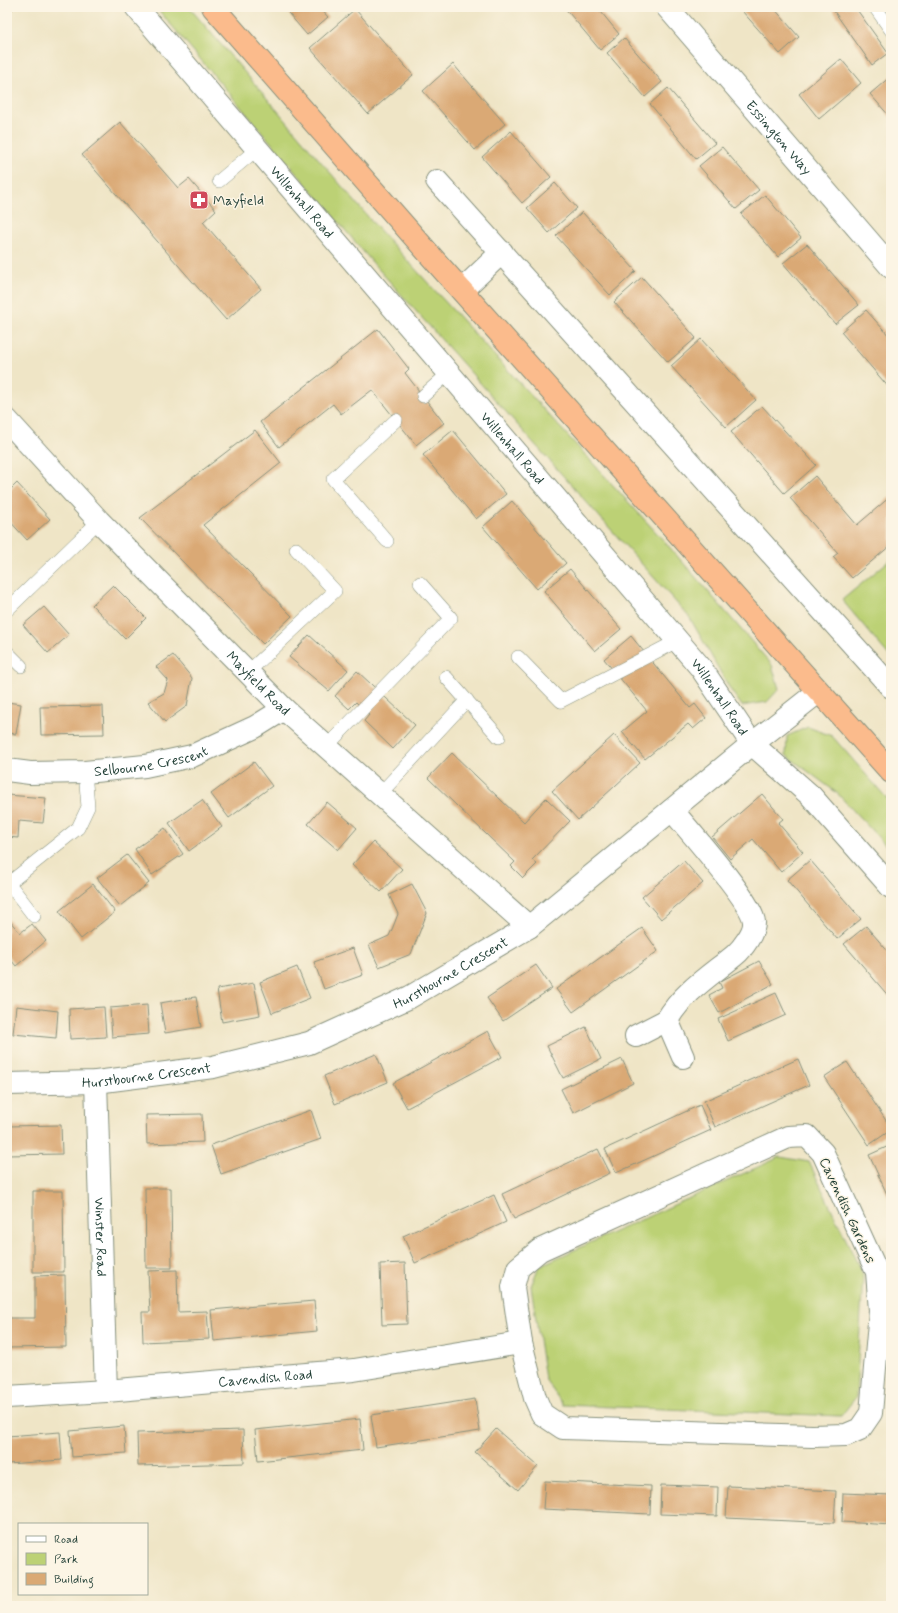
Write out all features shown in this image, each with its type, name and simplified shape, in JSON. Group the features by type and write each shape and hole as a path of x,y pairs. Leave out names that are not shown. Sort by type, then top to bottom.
{"highway":[{"path":"213,7 818,692 891,772"}],"street":[{"name":"Willenhall Road","path":"136,7 701,668 752,744 788,778 811,796 891,886"},
{"name":"Essington Way","path":"667,7 891,267"},
{"path":"437,181 891,687"},
{"path":"462,290 502,252"},
{"name":"Mayfield Road","path":"7,420 99,521 284,710 529,927"},
{"name":"Hurstbourne Crescent","path":"7,1084 96,1082 213,1067 309,1043 410,997 529,927 752,744 818,692"},
{"name":"Selbourne Crescent","path":"7,770 30,773 85,772 145,766 192,756 255,727 284,710"},
{"path":"636,1036 667,1020 674,1008 689,992 737,954 750,936 754,922 746,901 672,810"},
{"path":"667,1020 683,1057"},
{"name":"Winster Road","path":"96,1082 106,1391"},
{"name":"Cavendish Gardens","path":"807,1136 823,1153 884,1271 871,1413 860,1429 846,1435 804,1436 563,1428 542,1414 535,1398 521,1344 513,1288 518,1268 540,1250 788,1137 807,1136"},
{"name":"Cavendish Road","path":"7,1397 106,1391 354,1370 521,1344"}],"lane":[{"path":"875,7 891,30"},
{"path":"219,181 257,149"},
{"path":"423,396 449,373"},
{"path":"387,541 333,479 396,420"},
{"path":"7,610 99,521"},
{"path":"247,673 335,591 296,549"},
{"path":"326,747 451,618 420,582"},
{"path":"518,657 561,701 677,641"},
{"path":"7,652 21,666"},
{"path":"446,677 499,737"},
{"path":"380,794 467,700"},
{"path":"34,916 8,882 78,828 88,806 85,772"}],"green space":[{"path":"156,7 189,7 375,225 665,542 772,665 779,689 767,702 742,706 730,689 690,618 373,263"},
{"path":"891,559 891,658 842,600"},
{"path":"808,727 832,736 891,803 891,851 837,793 786,755 787,736"},
{"path":"780,1157 809,1162 863,1275 856,1397 841,1416 563,1405 545,1379 531,1286 539,1266"}],"building":[{"path":"7,7 15,7 7,14"},
{"path":"283,7 319,7 328,17 307,35"},
{"path":"564,7 597,7 619,34 600,50"},
{"path":"746,7 773,7 799,37 780,54 742,11"},
{"path":"831,7 855,7 888,53 872,65"},
{"path":"355,9 413,75 368,114 310,48"},
{"path":"624,38 662,82 645,97 607,53"},
{"path":"841,59 861,83 819,119 799,94"},
{"path":"453,64 505,124 475,150 423,91"},
{"path":"891,76 891,118 870,94"},
{"path":"668,88 715,143 696,159 650,104"},
{"path":"120,122 178,188 189,179 216,210 203,222 261,289 226,320 82,155"},
{"path":"511,131 551,177 522,203 482,157"},
{"path":"722,147 759,190 736,209 699,166"},
{"path":"555,183 577,208 549,233 527,208"},
{"path":"765,195 801,238 778,257 741,214"},
{"path":"582,212 636,271 610,295 556,236"},
{"path":"807,244 859,305 835,324 783,263"},
{"path":"642,277 696,338 668,362 614,302"},
{"path":"866,310 891,338 891,390 841,332"},
{"path":"378,329 409,369 405,373 444,423 416,445 372,390 341,414 333,404 279,447 260,422"},
{"path":"701,339 756,400 726,427 671,366"},
{"path":"762,406 816,465 784,493 731,432"},
{"path":"255,430 281,463 203,525 292,616 263,644 140,518"},
{"path":"453,430 506,494 476,519 423,455"},
{"path":"815,476 857,525 891,496 891,545 852,578 833,557 838,553 790,498"},
{"path":"17,483 50,519 27,540 7,518 7,493"},
{"path":"512,501 566,563 537,589 483,527"},
{"path":"570,569 621,629 595,651 544,591"},
{"path":"113,585 146,618 125,639 92,605"},
{"path":"44,607 69,635 48,653 23,625"},
{"path":"309,635 348,670 329,691 289,657"},
{"path":"631,636 690,708 695,704 706,718 693,729 688,724 645,759 622,732 647,711 604,659"},
{"path":"173,655 192,678 187,706 165,722 148,702 164,693 168,680 156,667"},
{"path":"357,671 415,725 393,749 364,721 369,715 356,702 349,709 335,696"},
{"path":"7,702 21,704 16,734 7,733"},
{"path":"103,706 104,734 41,735 40,707"},
{"path":"614,735 640,763 578,820 552,791"},
{"path":"452,753 524,822 546,798 570,821 532,860 537,864 523,878 511,866 515,862 428,778"},
{"path":"254,762 272,786 229,818 211,794"},
{"path":"762,794 783,819 778,823 803,852 781,872 753,839 730,859 712,837"},
{"path":"7,795 46,798 43,823 19,821 18,838 7,837"},
{"path":"202,800 222,827 189,851 169,823"},
{"path":"327,802 357,828 338,850 308,824"},
{"path":"165,828 183,854 152,875 135,849"},
{"path":"373,842 402,869 381,892 352,865"},
{"path":"127,855 149,883 120,906 97,878"},
{"path":"810,860 861,919 837,939 787,880"},
{"path":"684,861 703,883 661,919 642,897"},
{"path":"93,884 115,912 81,939 59,911"},
{"path":"412,884 427,913 411,954 379,967 369,945 389,936 393,927 398,914 389,895"},
{"path":"9,920 20,933 32,924 46,941 16,966 7,955 7,922"},
{"path":"866,926 891,955 891,999 844,944"},
{"path":"642,928 658,951 573,1012 556,989"},
{"path":"353,948 363,975 324,989 314,962"},
{"path":"759,961 773,984 719,1013 709,995 722,988 719,982"},
{"path":"536,965 552,988 503,1021 487,998"},
{"path":"297,967 310,998 272,1013 260,982"},
{"path":"254,983 260,1015 222,1022 217,989"},
{"path":"776,993 786,1015 728,1041 718,1019"},
{"path":"196,997 201,1027 165,1033 160,1003"},
{"path":"147,1005 149,1034 112,1037 110,1008"},
{"path":"16,1006 58,1011 56,1038 13,1034"},
{"path":"104,1007 106,1037 70,1039 69,1009"},
{"path":"586,1027 601,1059 563,1078 547,1046"},
{"path":"488,1031 502,1057 407,1108 393,1083"},
{"path":"376,1054 388,1082 335,1104 324,1076"},
{"path":"622,1059 633,1083 573,1113 561,1089"},
{"path":"798,1059 809,1085 715,1127 704,1101"},
{"path":"847,1062 891,1128 891,1130 869,1145 824,1077"},
{"path":"700,1105 711,1130 616,1173 605,1149"},
{"path":"311,1110 321,1139 221,1174 211,1145"},
{"path":"202,1114 203,1142 147,1144 146,1115"},
{"path":"61,1125 62,1154 7,1155 7,1126"},
{"path":"891,1145 891,1203 869,1155"},
{"path":"598,1149 610,1173 514,1219 502,1194"},
{"path":"145,1188 171,1188 172,1268 146,1268"},
{"path":"33,1191 63,1191 64,1272 33,1272"},
{"path":"494,1195 506,1222 415,1263 403,1236"},
{"path":"405,1263 407,1324 382,1325 380,1264"},
{"path":"177,1270 178,1312 207,1311 209,1339 143,1342 142,1312 150,1312 148,1271"},
{"path":"65,1275 66,1347 7,1348 7,1318 35,1318 35,1276"},
{"path":"314,1301 317,1331 214,1341 211,1310"},
{"path":"475,1399 480,1431 376,1447 371,1415"},
{"path":"360,1419 363,1450 258,1461 255,1430"},
{"path":"124,1426 126,1453 72,1457 70,1431"},
{"path":"496,1429 538,1466 518,1490 475,1452"},
{"path":"243,1430 244,1463 138,1466 137,1433"},
{"path":"60,1432 62,1460 8,1464 7,1436"},
{"path":"545,1481 651,1486 650,1514 543,1509"},
{"path":"661,1485 718,1487 717,1516 660,1514"},
{"path":"728,1486 836,1491 834,1523 726,1518"},
{"path":"843,1493 891,1495 891,1525 842,1522"}],"place":[{"name":"Mayfield","path":"199,200"}]}
